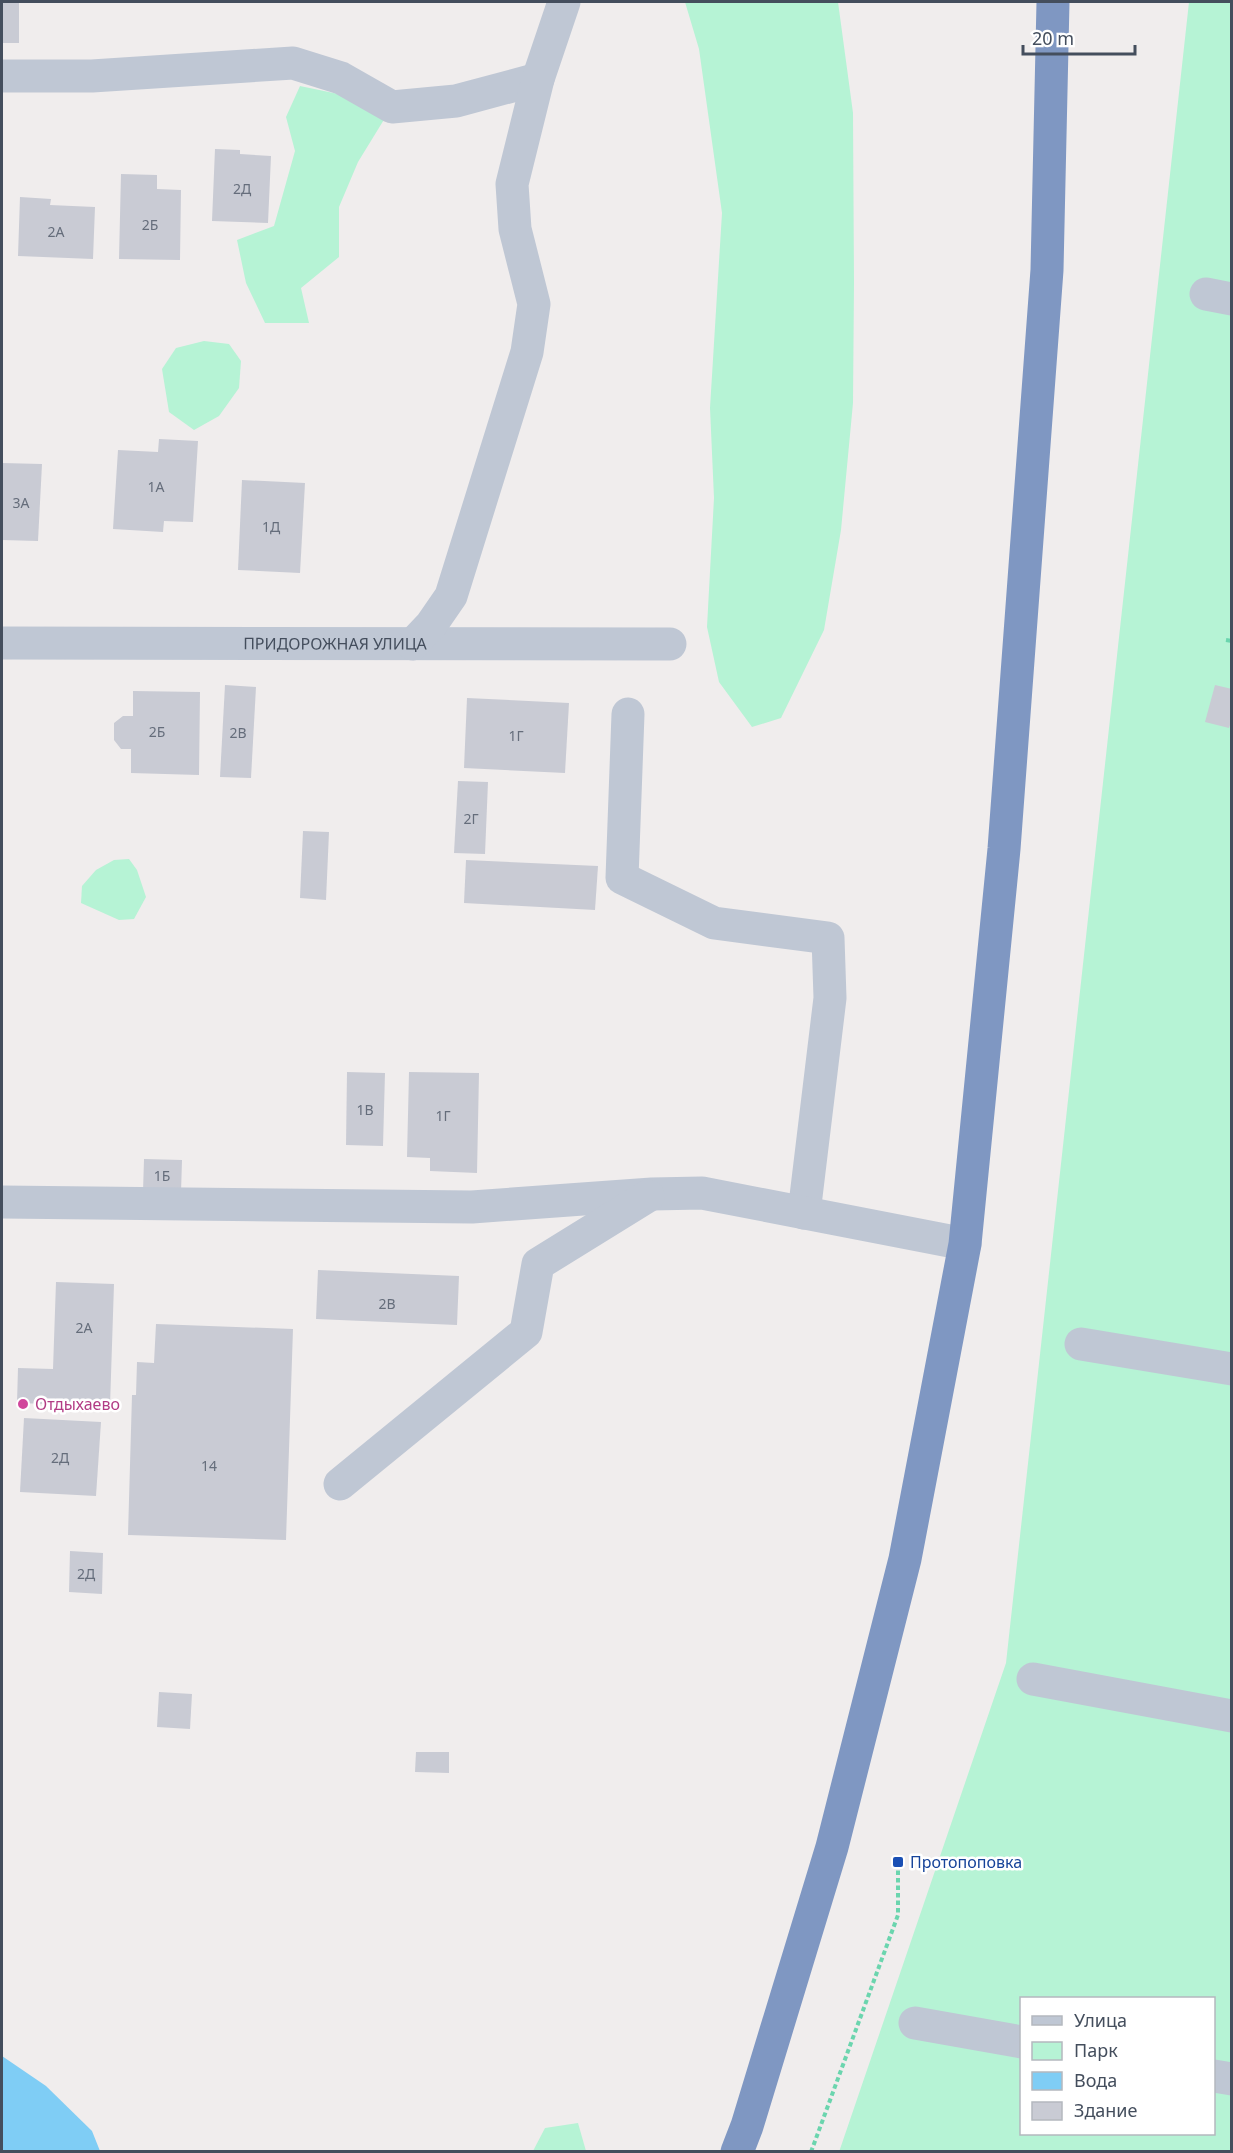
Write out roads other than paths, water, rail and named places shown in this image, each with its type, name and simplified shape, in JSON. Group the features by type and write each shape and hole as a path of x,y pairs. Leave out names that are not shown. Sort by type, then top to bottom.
{"highway":[{"path":"737,2151 747,2126 832,1847 903,1570 965,1244 1004,849 1047,270 1053,2"}],"street":[{"path":"412,644 431,625 451,596 527,352 534,304 515,229 512,184 538,79 564,2"},
{"path":"2,76 92,76 293,63 341,78 392,107 456,101 538,79"},
{"name":"ПРИДОРОЖНАЯ УЛИЦА","path":"2,643 669,644"},
{"path":"628,714 622,878 714,923 828,938 830,998 804,1213"},
{"path":"2,1202 472,1207 652,1194 702,1193 965,1244"},
{"path":"340,1484 526,1332 538,1264 652,1194"},
{"path":"1081,1344 1232,1369"},
{"path":"1033,1679 1232,1716"},
{"path":"915,2023 1020,2042"},
{"path":"1215,2076 1232,2079"}],"water":[{"path":"2,2056 46,2086 92,2131 100,2151 2,2151"}],"place":[{"name":"Отдыхаево","path":"23,1404"},
{"name":"Протопоповка","path":"898,1862"}]}
